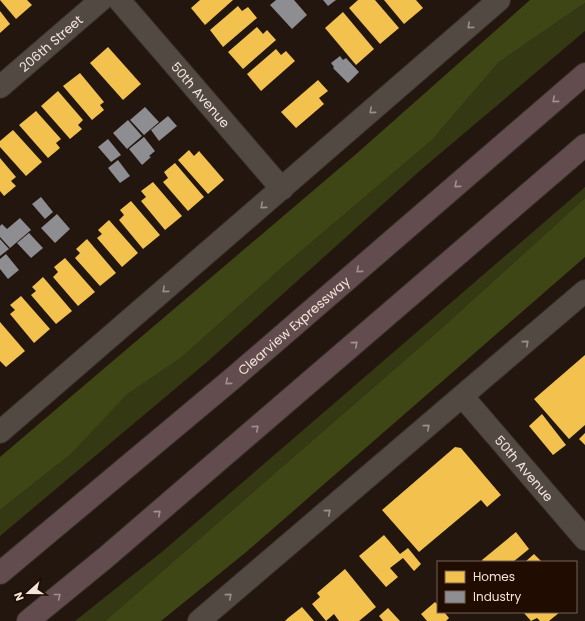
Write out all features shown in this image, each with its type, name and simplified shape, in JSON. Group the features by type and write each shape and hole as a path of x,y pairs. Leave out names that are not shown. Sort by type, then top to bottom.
{"highway":[{"name":"Clearview Expressway","path":"0,573 232,379 585,74"},
{"path":"28,621 105,558 585,145"}],"street":[{"name":"206th Street","path":"0,87 101,0"},
{"name":"50th Avenue","path":"119,0 282,189"},
{"path":"0,432 499,0"},
{"path":"199,621 463,397 585,291"},
{"name":"50th Avenue","path":"463,397 585,540"}],"green space":[{"path":"530,0 585,0 585,3 499,62 432,140 286,264 182,357 127,394 71,454 0,510 0,457 355,155"},
{"path":"585,3 585,31 423,168 207,362 0,536 0,510 71,454 127,393 182,357 286,264 432,140 499,62"},
{"path":"585,187 585,198 444,326 105,621 75,621 163,551"},
{"path":"585,198 585,257 245,553 161,621 105,621 444,326"}],"building: Homes":[{"path":"0,0 27,0 32,5 16,19"},
{"path":"200,0 233,0 205,25 191,8"},
{"path":"358,0 375,0 399,28 380,44 349,8"},
{"path":"384,0 416,0 423,8 404,24"},
{"path":"238,6 242,11 248,7 257,18 223,47 210,30"},
{"path":"0,11 10,24 0,33"},
{"path":"343,12 374,49 356,65 325,28"},
{"path":"257,27 263,34 267,30 276,40 243,69 228,52"},
{"path":"108,47 141,84 123,100 90,63"},
{"path":"276,49 281,55 286,51 295,61 261,91 247,74"},
{"path":"80,73 104,102 100,105 104,110 92,120 63,86"},
{"path":"318,80 328,91 319,98 324,104 296,128 281,112"},
{"path":"58,91 83,120 78,125 82,129 70,139 41,106"},
{"path":"36,111 61,139 56,143 60,148 48,158 19,125"},
{"path":"13,130 42,162 26,176 0,147 0,141"},
{"path":"189,150 194,156 199,151 224,180 208,194 178,160"},
{"path":"0,158 16,177 11,181 16,186 4,196 0,191"},
{"path":"175,163 204,197 188,211 163,182 168,178 164,172"},
{"path":"153,182 182,216 165,230 141,201 146,197 141,191"},
{"path":"131,201 160,235 143,249 119,220 124,215 120,210"},
{"path":"109,220 138,253 122,267 97,238 102,234 98,230"},
{"path":"87,239 116,273 100,286 75,258 80,253 76,249"},
{"path":"65,258 95,292 78,306 53,277 58,272 54,267"},
{"path":"43,277 72,311 56,324 31,295 36,291 32,287"},
{"path":"21,296 50,329 34,343 10,314 15,310 10,305"},
{"path":"0,322 25,351 6,367 0,361"},
{"path":"585,355 585,425 569,439 534,399"},
{"path":"542,414 566,445 553,455 529,426"},
{"path":"585,433 585,445 579,439"},
{"path":"455,447 461,448 501,495 487,507 481,500 419,552 382,510"},
{"path":"516,532 529,549 514,561 482,560"},
{"path":"384,535 400,554 408,548 421,564 414,571 403,558 390,568 398,577 386,587 359,556"},
{"path":"534,554 541,561 526,561"},
{"path":"345,569 376,607 359,621 339,621 334,614 326,621 312,604 320,597 317,593"},
{"path":"435,602 437,604 437,613 445,613 449,618 446,621 427,621 421,614"},
{"path":"302,607 314,621 285,621 288,618"},
{"path":"388,608 400,621 383,621 379,616"},
{"path":"524,613 559,613 549,621 540,621 537,618 531,621"}],"building: Industry":[{"path":"276,0 294,0 307,15 292,29 270,5"},
{"path":"323,0 336,0 328,6"},
{"path":"340,56 343,60 346,58 359,72 348,83 333,68 334,67 331,63"},
{"path":"145,107 159,122 144,135 130,120"},
{"path":"168,116 177,126 159,141 151,130"},
{"path":"128,120 142,136 127,149 113,133"},
{"path":"144,137 155,151 142,165 129,149"},
{"path":"108,139 121,155 111,162 98,147"},
{"path":"118,160 130,176 120,183 108,168"},
{"path":"41,197 53,212 45,219 32,204"},
{"path":"57,214 70,229 55,243 41,228"},
{"path":"20,218 31,230 10,248 0,237 0,226 2,224 7,229"},
{"path":"29,233 43,248 31,258 17,243"},
{"path":"0,239 9,249 0,256"},
{"path":"6,254 19,270 8,279 0,269 0,259"}]}
